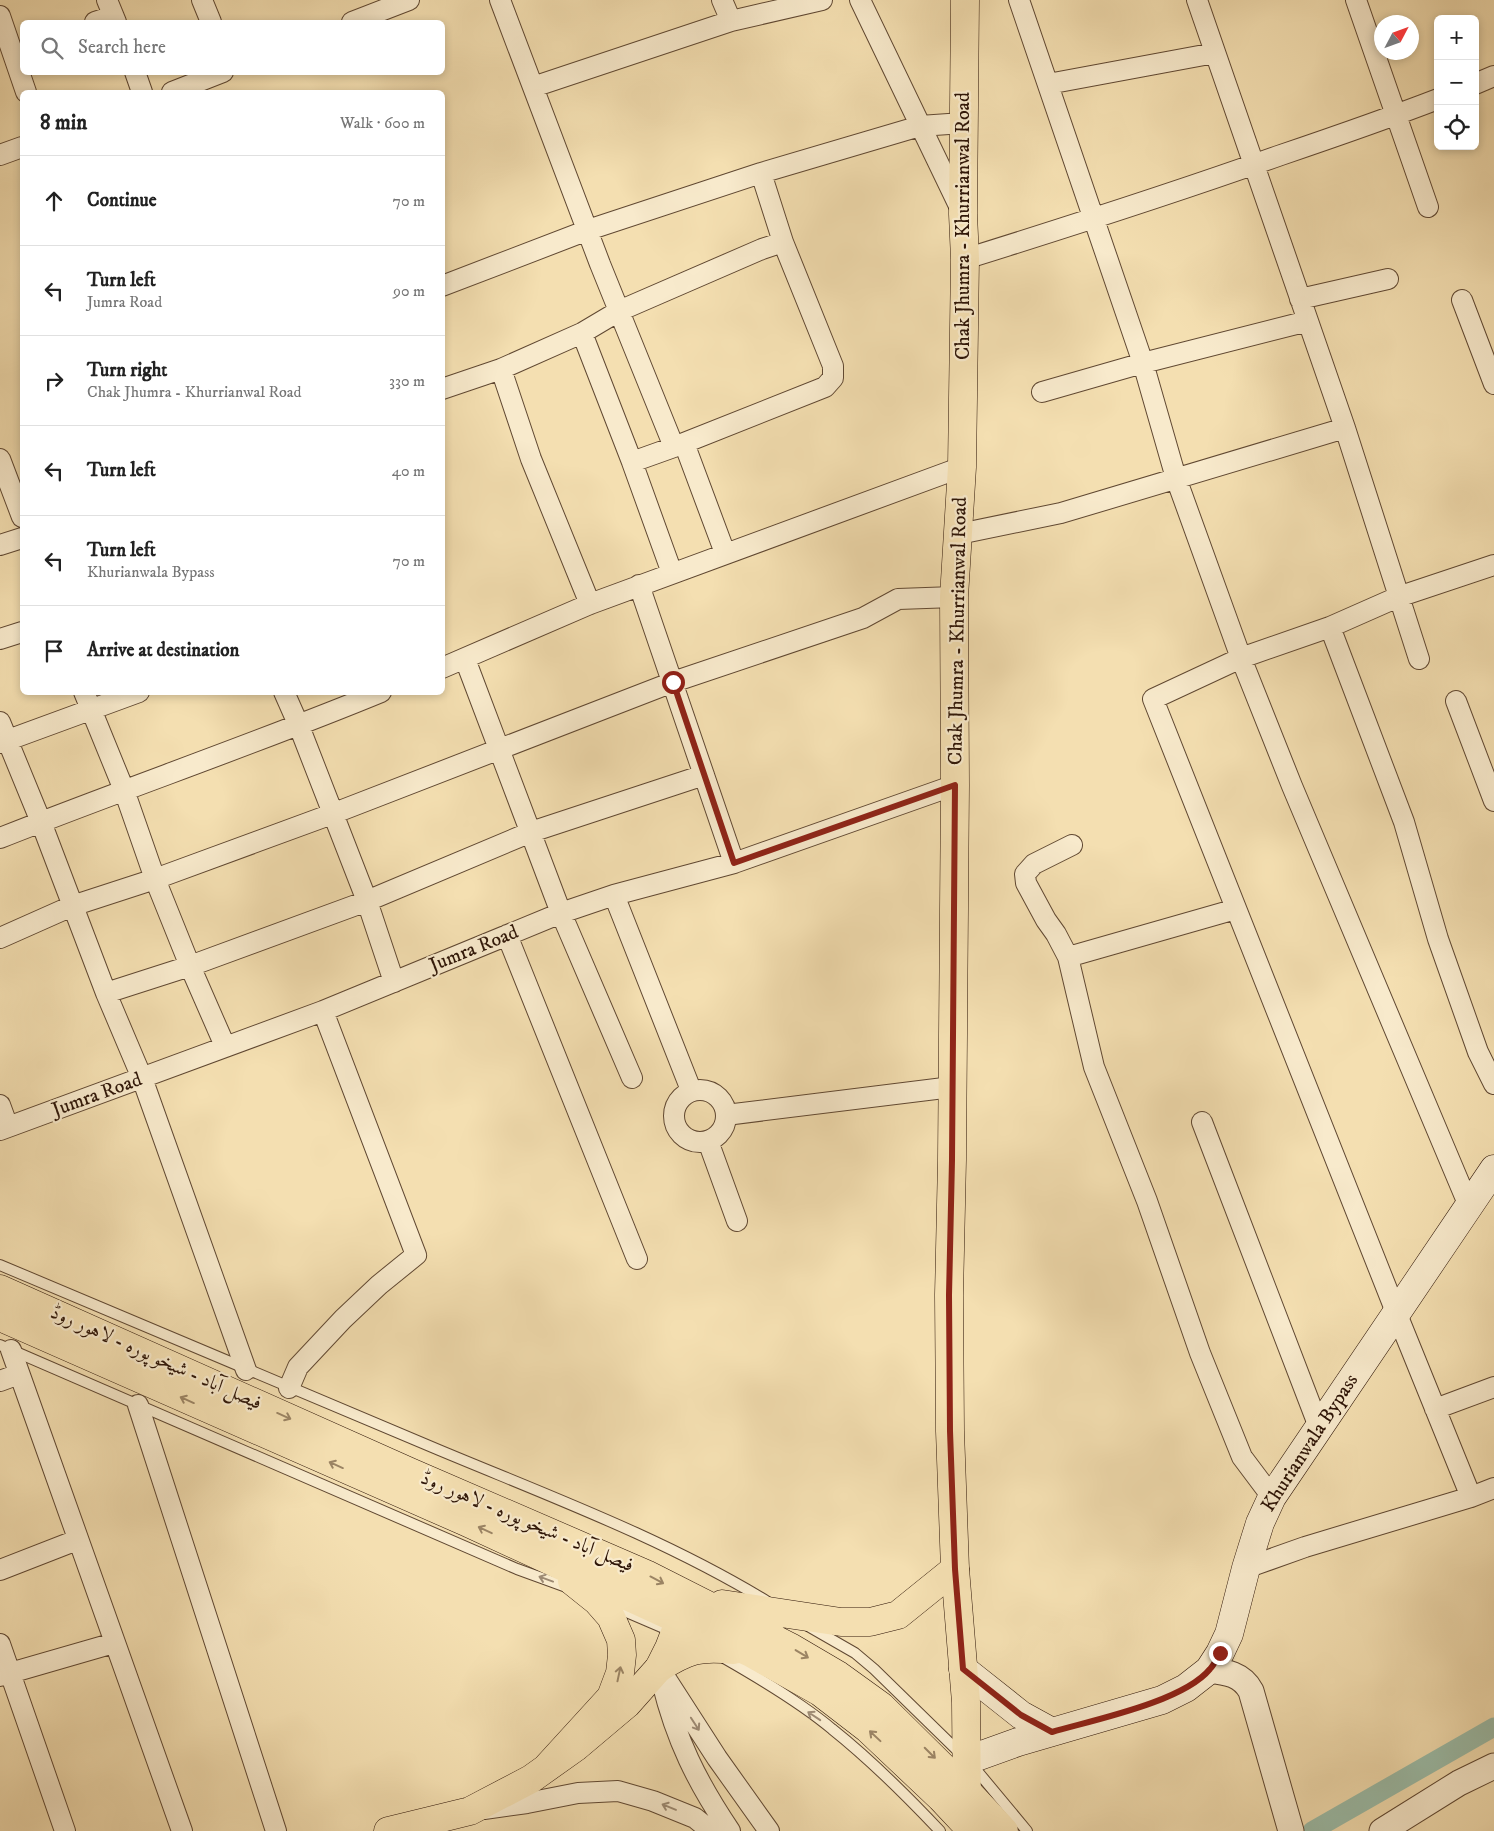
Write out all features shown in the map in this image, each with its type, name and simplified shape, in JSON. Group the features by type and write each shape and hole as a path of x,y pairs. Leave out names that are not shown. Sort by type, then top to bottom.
{"main road":[{"name":"Chak Jhumra - Khurrianwal Road","path":"965,0 963,123 965,259 962,467 954,597 955,785 949,1305 950,1431 955,1569 966,1702 968,1760 966,1790 969,1829"},
{"name":"Khurianwala Bypass","path":"968,1760 1052,1732 1162,1700 1186,1688 1209,1670 1229,1634 1260,1523 1272,1497 1494,1169"},
{"name":"فیصل آباد - شیخو پورہ - لاہور روڈ","path":"0,1289 401,1468 646,1574 690,1625 792,1648 881,1706 966,1790 1004,1831"},
{"name":"فیصل آباد - شیخو پورہ - لاہور روڈ","path":"0,1317 509,1542 751,1653 820,1692 868,1729 942,1798 969,1829"},
{"path":"509,1542 566,1576 593,1597 611,1617 620,1640 622,1655 620,1672 611,1698 548,1766"},
{"path":"690,1625 785,1613 841,1622 870,1622 898,1614 955,1569"},
{"path":"690,1625 751,1653"},
{"path":"388,1831 462,1819 531,1779 604,1724 627,1704 659,1668 685,1652 690,1625"},
{"path":"963,1669 1021,1715 1052,1732"}],"street":[{"path":"202,0 210,20"},
{"path":"357,20 409,0"},
{"path":"500,0 619,311 725,553"},
{"path":"722,0 731,21"},
{"path":"533,87 731,21 822,0"},
{"path":"860,0 963,214"},
{"path":"1019,0 1143,363 1176,478 1241,658 1292,786 1469,1206"},
{"path":"1197,0 1308,321 1419,659"},
{"path":"1356,0 1428,207"},
{"path":"0,16 25,90"},
{"path":"1048,84 1215,53"},
{"path":"136,75 141,90"},
{"path":"177,90 215,75"},
{"path":"1479,82 1494,76"},
{"path":"965,259 1253,165 1396,115 1434,100"},
{"path":"445,285 588,230 761,173 920,126 963,123"},
{"path":"0,155 20,148"},
{"path":"632,462 825,386 833,378 833,366 783,242 761,173"},
{"path":"445,387 501,369 582,333 619,311 762,249 783,242"},
{"path":"1300,299 1388,279"},
{"path":"1462,300 1494,384"},
{"path":"1042,392 1143,363 1308,321"},
{"path":"582,333 632,462 672,573"},
{"path":"501,369 531,459 590,604"},
{"path":"959,534 1062,513 1344,428"},
{"path":"0,458 20,512"},
{"path":"445,667 639,585 962,467"},
{"path":"0,545 20,539"},
{"path":"1471,1497 1153,699 1241,658 1330,627 1398,597 1494,565"},
{"path":"639,585 734,863"},
{"path":"0,938 72,906 155,879 332,814 673,682 863,618 898,599 954,597"},
{"path":"1330,627 1404,822 1438,939 1478,1052 1494,1084"},
{"path":"0,640 20,633"},
{"path":"464,658 562,913 632,1078"},
{"path":"122,695 87,701 2,735 40,822 106,993 142,1078 246,1370"},
{"path":"285,695 367,902 394,982"},
{"path":"0,838 299,726 374,695"},
{"path":"87,701 124,790 155,879 225,1046"},
{"path":"1456,701 1494,801"},
{"path":"106,993 190,966 367,902 531,832 704,775"},
{"name":"Jumra Road","path":"4,1129 323,1011 562,913 614,895 734,863 955,785"},
{"path":"1072,845 1034,864 1025,874 1026,883 1068,957 1094,1067 1147,1201 1200,1353 1242,1457 1272,1497"},
{"path":"614,895 691,1090"},
{"path":"1068,957 1236,909"},
{"path":"507,935 637,1259"},
{"path":"289,1388 298,1367 343,1319 379,1285 416,1255 323,1011"},
{"path":"726,1115 952,1087"},
{"path":"702,1089 711,1092 720,1098 725,1108 726,1115 723,1128 717,1136 708,1141 698,1142 688,1139 680,1133 674,1124 673,1114 676,1104 682,1095 691,1090 702,1089"},
{"path":"0,1105 4,1129"},
{"path":"1202,1122 1319,1427"},
{"path":"708,1141 737,1221"},
{"path":"6,1347 20,1374 77,1540 182,1831"},
{"path":"0,1381 20,1374"},
{"path":"1435,1409 1494,1388"},
{"path":"138,1405 276,1831"},
{"path":"1246,1568 1305,1547 1471,1497 1494,1488"},
{"path":"0,1570 77,1540"},
{"path":"5,1675 114,1643"},
{"path":"0,1644 5,1675 65,1831"},
{"path":"659,1668 670,1716 689,1764 730,1831"},
{"path":"659,1668 717,1758 769,1831"},
{"path":"1209,1670 1226,1672 1239,1678 1247,1684 1251,1691 1291,1831"},
{"path":"1382,1831 1459,1783 1494,1766"},
{"path":"462,1819 578,1793 618,1791 653,1800 695,1818 711,1831"}],"lane":[{"path":"0,1265 246,1370 593,1514 679,1554 747,1589 855,1653 874,1669 968,1760 1027,1831"},
{"path":"6,1347 517,1569 593,1597 690,1625 760,1679 831,1727 895,1784 940,1831"}],"waterway":[{"path":"1312,1831 1494,1727"}],"route":[{"path":"673,682 734,863 955,785 949,1295 950,1431 955,1569 963,1669 1021,1715 1052,1732 1162,1700 1198,1680 1209,1670 1220,1653"}]}
